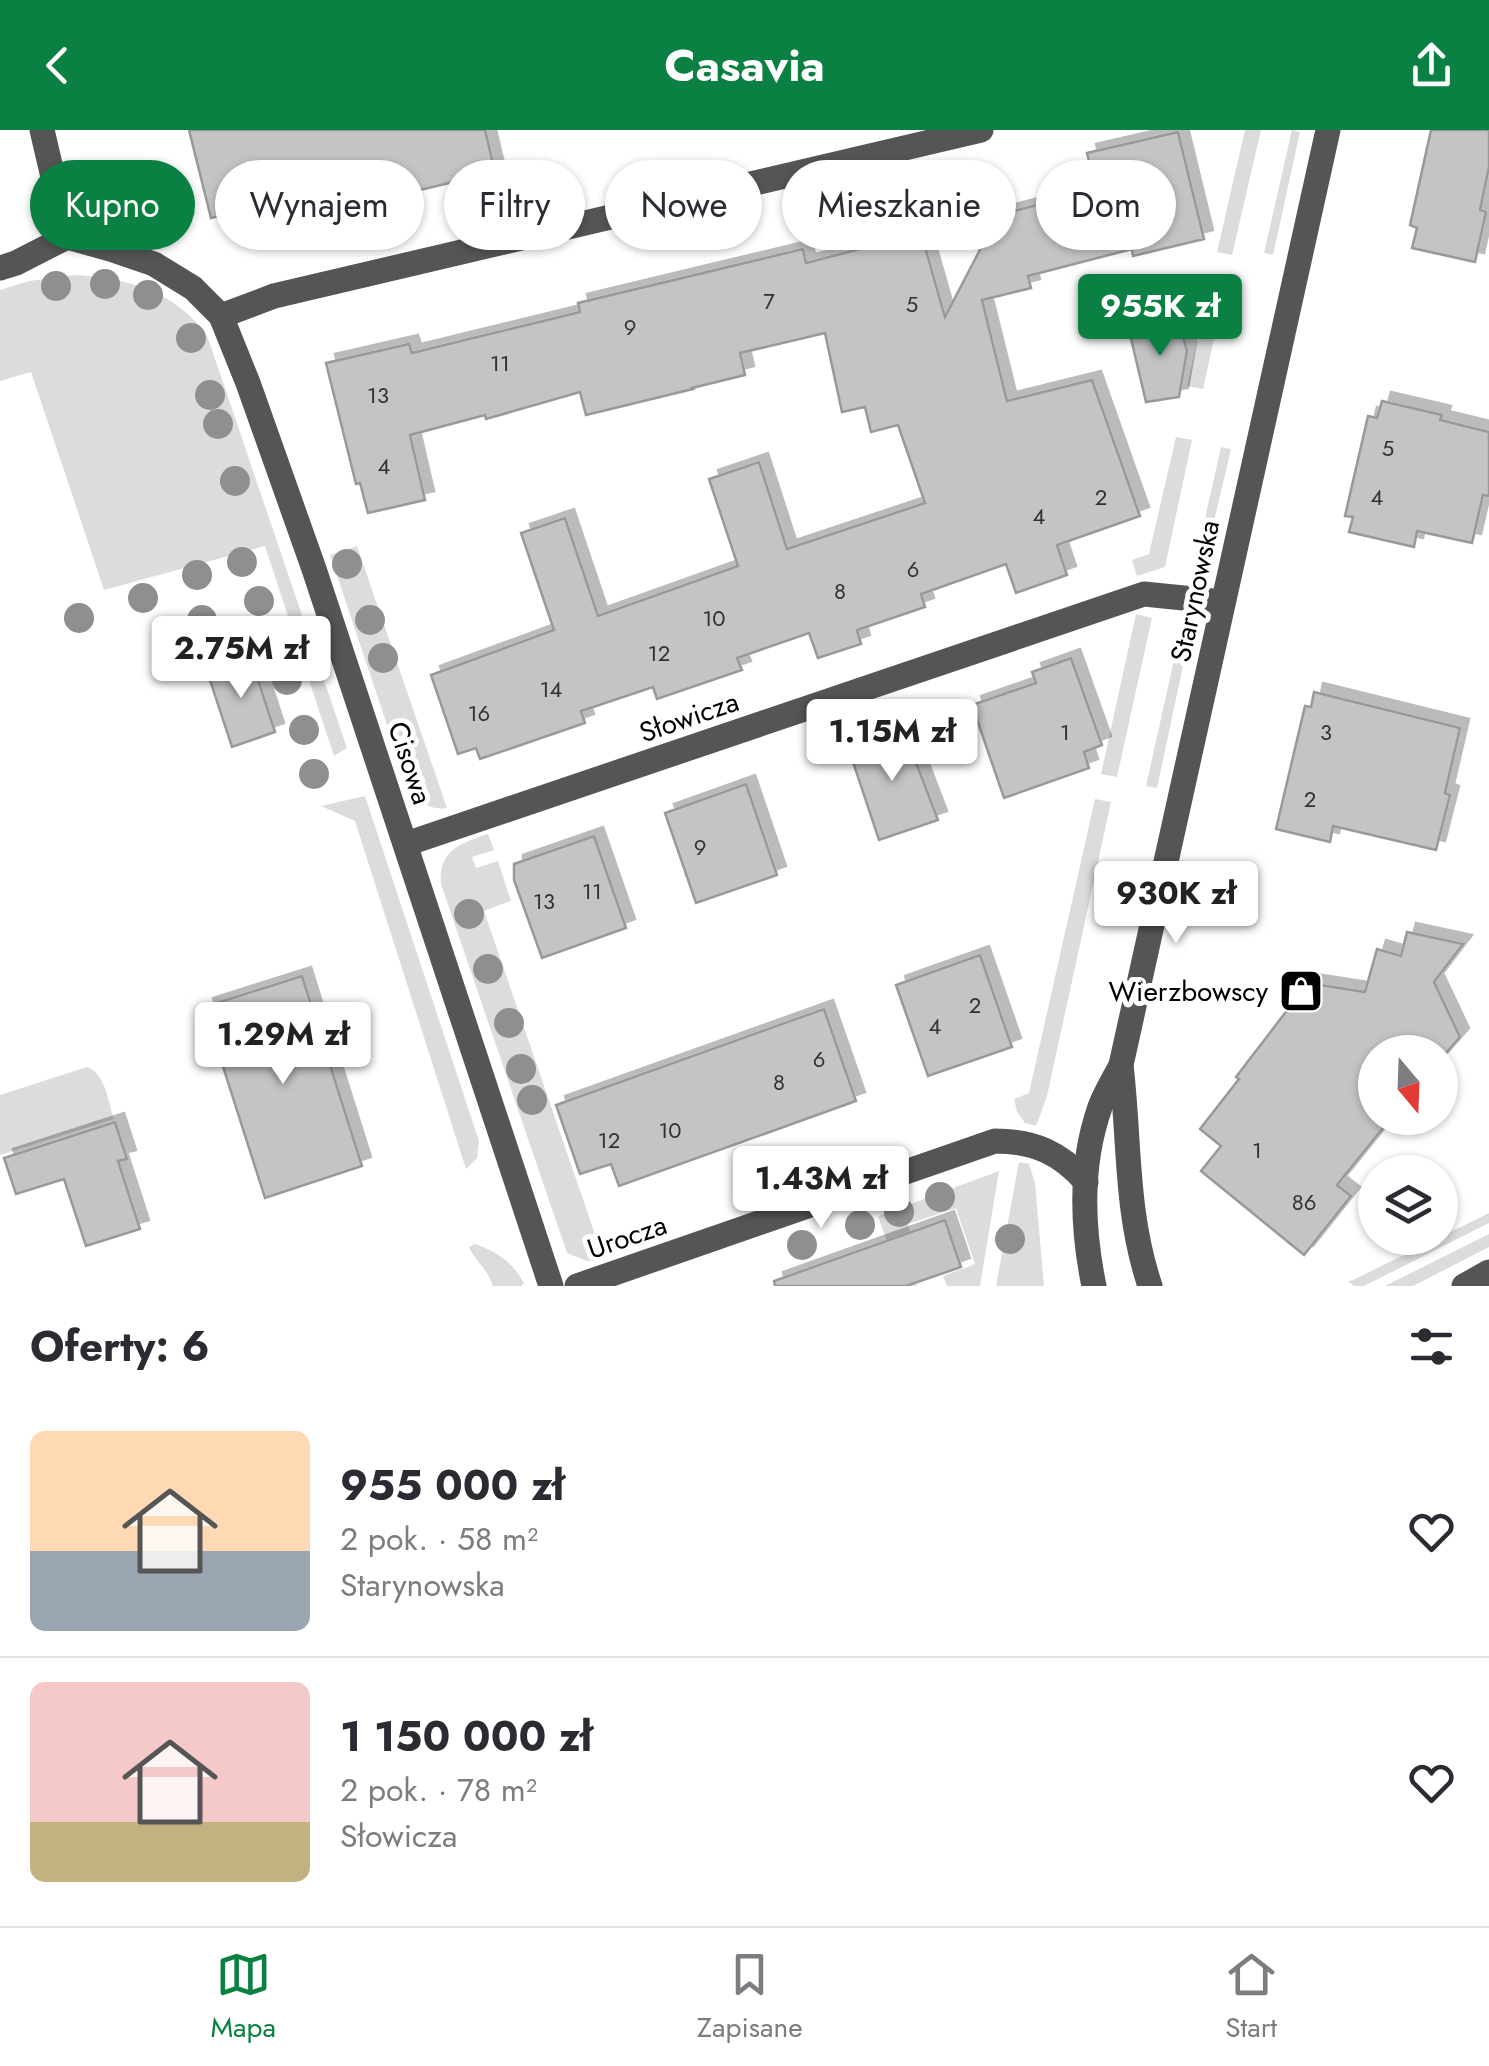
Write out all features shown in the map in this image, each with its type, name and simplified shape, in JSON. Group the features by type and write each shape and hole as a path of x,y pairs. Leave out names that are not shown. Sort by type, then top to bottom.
{"street":[{"path":"42,130 49,160"},
{"path":"221,316 274,296 980,130"},
{"name":"Starynowska","path":"1094,1286 1086,1235 1091,1144 1100,1106 1122,1066 1328,130"},
{"path":"0,268 42,250"},
{"name":"Cisowa","path":"116,250 154,264 193,288 221,316 314,569 551,1286"},
{"name":"Słowicza","path":"406,844 1144,594 1223,602"},
{"name":"Starynowska","path":"1122,1066 1129,1192 1150,1286"},
{"name":"Urocza","path":"577,1286 995,1141 1048,1152 1067,1162 1086,1182"},
{"path":"1464,1286 1489,1272"}],"shaded area":[{"path":"1245,130 1261,130 1232,255 1217,252"},
{"path":"1292,130 1300,132 1273,255 1264,253"},
{"path":"76,275 150,290 182,309 208,338 347,748 334,756 265,546 104,590 31,372 0,381 0,290 29,281"},
{"path":"1207,296 1223,299 1203,389 1187,386"},
{"path":"1176,437 1192,440 1165,567 1137,576 1132,560 1149,554"},
{"path":"1221,447 1231,449 1210,538 1198,550"},
{"path":"357,546 447,808 425,804 408,787 330,555"},
{"path":"1136,614 1152,618 1117,777 1101,774"},
{"path":"1178,642 1183,666 1157,788 1146,786"},
{"path":"365,796 479,1141 477,1158 466,1169 355,821 321,806"},
{"path":"1095,799 1111,802 1047,1096 1036,1126 1025,1123 1014,1099 1029,1093"},
{"path":"488,834 494,850 472,857 476,868 498,861 511,901 484,911 598,1243 604,1241 599,1260 587,1261 567,1253 441,884 447,856 460,845"},
{"path":"87,1067 102,1082 114,1119 0,1155 0,1095"},
{"path":"1019,1162 1029,1164 1035,1183 1044,1286 996,1286"},
{"path":"999,1171 980,1286 947,1286 943,1276 975,1264 956,1208 908,1224 913,1240 902,1244 917,1286 903,1286 878,1216"},
{"path":"1489,1213 1489,1223 1458,1239 1458,1228"},
{"path":"1489,1234 1489,1247 1413,1286 1385,1286 1447,1255 1458,1255 1458,1250"},
{"path":"475,1244 504,1259 524,1283 493,1286 469,1247"},
{"path":"1404,1255 1426,1255 1364,1286 1348,1281"}],"building":[{"path":"189,130 485,130 492,160 444,160 444,184 424,189 424,160 215,160 215,217 211,218"},
{"path":"1431,130 1489,130 1489,167 1480,210 1486,212 1475,262 1412,248 1417,228 1410,225"},
{"path":"1178,132 1204,239 1176,246 1176,160 1089,160 1087,153"},
{"path":"1036,205 1036,250 1128,250 1028,276 1031,288 982,300 1007,401 1092,380 1140,516 1057,545 1067,575 1016,593 1006,564 921,594 925,607 857,630 861,644 818,658 809,633 737,658 742,670 657,699 653,687 581,711 585,723 480,759 476,748 458,754 431,675 554,630 521,533 565,518 598,616 738,566 709,479 759,462 787,549 925,503 898,425 871,432 865,407 842,412 825,333 740,353 745,375 693,389 586,415 580,392 486,419 485,415 410,435 425,500 368,513 360,483 356,484 326,363 409,344 412,353 580,312 578,303 799,250 803,250 806,263 856,250 926,250 945,317 980,250 1016,250 1016,210"},
{"path":"1132,250 1158,250 1133,256"},
{"path":"1178,318 1187,351 1179,397 1146,402 1129,330"},
{"path":"1382,401 1442,415 1440,420 1489,432 1489,496 1483,495 1472,543 1417,531 1414,547 1349,532 1353,517 1345,516 1368,416 1377,418"},
{"path":"250,655 275,732 232,747 207,671"},
{"path":"1071,658 1102,745 1084,752 1089,768 1004,798 972,705 1036,683 1032,672"},
{"path":"1314,692 1460,728 1445,793 1450,795 1436,850 1333,826 1330,842 1276,829 1305,706 1311,707"},
{"path":"903,728 938,820 879,840 848,747"},
{"path":"746,784 777,875 696,903 665,813"},
{"path":"594,836 626,928 542,958 514,880 514,864"},
{"path":"1407,932 1463,944 1434,982 1460,1037 1358,1035 1358,1135 1377,1135 1337,1185 1351,1196 1304,1255 1201,1171 1221,1146 1200,1129 1308,983 1365,992 1377,949 1401,956"},
{"path":"980,955 1012,1047 928,1076 896,985"},
{"path":"302,976 362,1166 265,1198 204,1007"},
{"path":"824,1009 856,1101 619,1186 611,1164 580,1174 556,1105"},
{"path":"115,1122 127,1159 118,1161 140,1229 86,1246 64,1179 16,1194 4,1158"},
{"path":"945,1220 961,1267 906,1286 775,1286 774,1281"}],"place":[{"name":"Wierzbowscy","path":"1301,991"}]}
